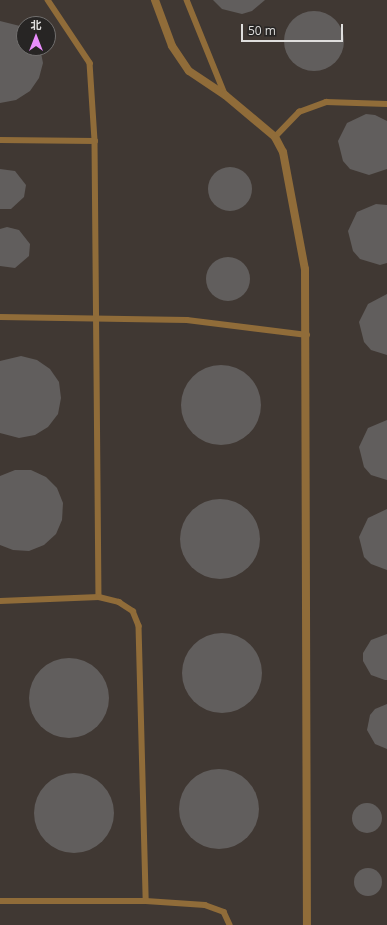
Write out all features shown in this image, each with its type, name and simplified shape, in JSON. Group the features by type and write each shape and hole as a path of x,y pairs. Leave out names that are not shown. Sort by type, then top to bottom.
{"street":[{"path":"155,0 172,46 189,71 225,94 275,137 283,152 305,269 307,335 308,925"}],"lane":[{"path":"48,0 90,63 95,141 98,317 99,597"},
{"path":"187,0 225,94"},
{"path":"275,137 300,112 326,102 387,104"},
{"path":"0,140 95,141"},
{"path":"0,317 98,317 187,320 307,335"},
{"path":"0,601 99,597 119,602 133,610 139,626 146,900"},
{"path":"0,901 146,900 205,905 224,912 230,925"}],"shaded area":[{"path":"0,0 387,0 387,925 0,925"}],"building":[{"path":"213,0 265,0 252,11 242,14 222,9"},
{"path":"308,11 320,11 336,19 342,29 344,41 342,53 336,63 320,71 308,71 292,63 284,47 284,35 292,19"},
{"path":"0,21 16,25 16,56 42,56 43,63 39,78 30,91 16,100 0,103"},
{"path":"366,114 375,115 387,121 387,169 369,175 350,169 343,161 338,141 347,123"},
{"path":"226,167 234,167 246,173 252,185 252,193 246,205 234,211 226,211 214,205 208,193 208,185 214,173"},
{"path":"0,169 15,171 26,185 24,197 11,209 0,209"},
{"path":"376,204 387,205 387,263 380,265 360,259 353,251 348,231 357,212"},
{"path":"7,227 19,230 30,244 29,256 15,268 0,266 0,229"},
{"path":"224,257 232,257 244,263 250,275 250,283 244,295 232,301 224,301 212,295 206,283 206,275 212,263"},
{"path":"387,294 387,355 371,350 364,342 359,322 368,304"},
{"path":"21,356 37,360 50,369 59,382 61,398 58,414 48,427 35,435 19,438 0,433 0,361"},
{"path":"213,365 229,365 243,372 254,383 261,397 261,413 258,420 249,433 243,438 229,445 213,445 199,438 188,427 181,413 181,397 188,383 199,372"},
{"path":"387,420 387,480 371,475 364,467 359,447 368,428"},
{"path":"15,470 31,470 46,477 57,488 63,503 62,520 56,534 44,545 29,551 13,550 0,545 0,476"},
{"path":"212,499 228,499 242,505 254,517 260,531 260,547 254,561 242,573 228,579 212,579 198,573 186,561 180,547 180,531 186,517 198,505"},
{"path":"387,509 387,570 371,564 364,557 359,537 368,518"},
{"path":"222,633 237,636 250,645 259,658 262,673 259,688 250,701 237,710 222,713 207,710 194,701 185,688 182,673 185,658 194,645 207,636"},
{"path":"387,634 387,680 385,680 371,675 363,661 363,653 371,640"},
{"path":"61,658 77,658 91,665 102,676 109,690 109,706 106,713 97,726 91,731 77,738 61,738 47,731 36,720 29,706 29,690 36,676 47,665"},
{"path":"387,704 387,749 375,744 367,730 370,715 375,709"},
{"path":"219,769 234,772 247,781 256,794 259,809 256,824 247,837 234,846 219,849 204,846 191,837 182,824 179,809 182,794 191,781 204,772"},
{"path":"74,773 89,776 102,785 111,798 114,813 111,828 102,841 89,850 74,853 59,850 46,841 37,828 34,813 37,798 46,785 59,776"},
{"path":"367,803 378,807 382,818 378,829 367,833 356,829 352,818 356,807"},
{"path":"368,868 378,872 382,882 378,892 368,896 358,892 354,882 358,872"}]}
